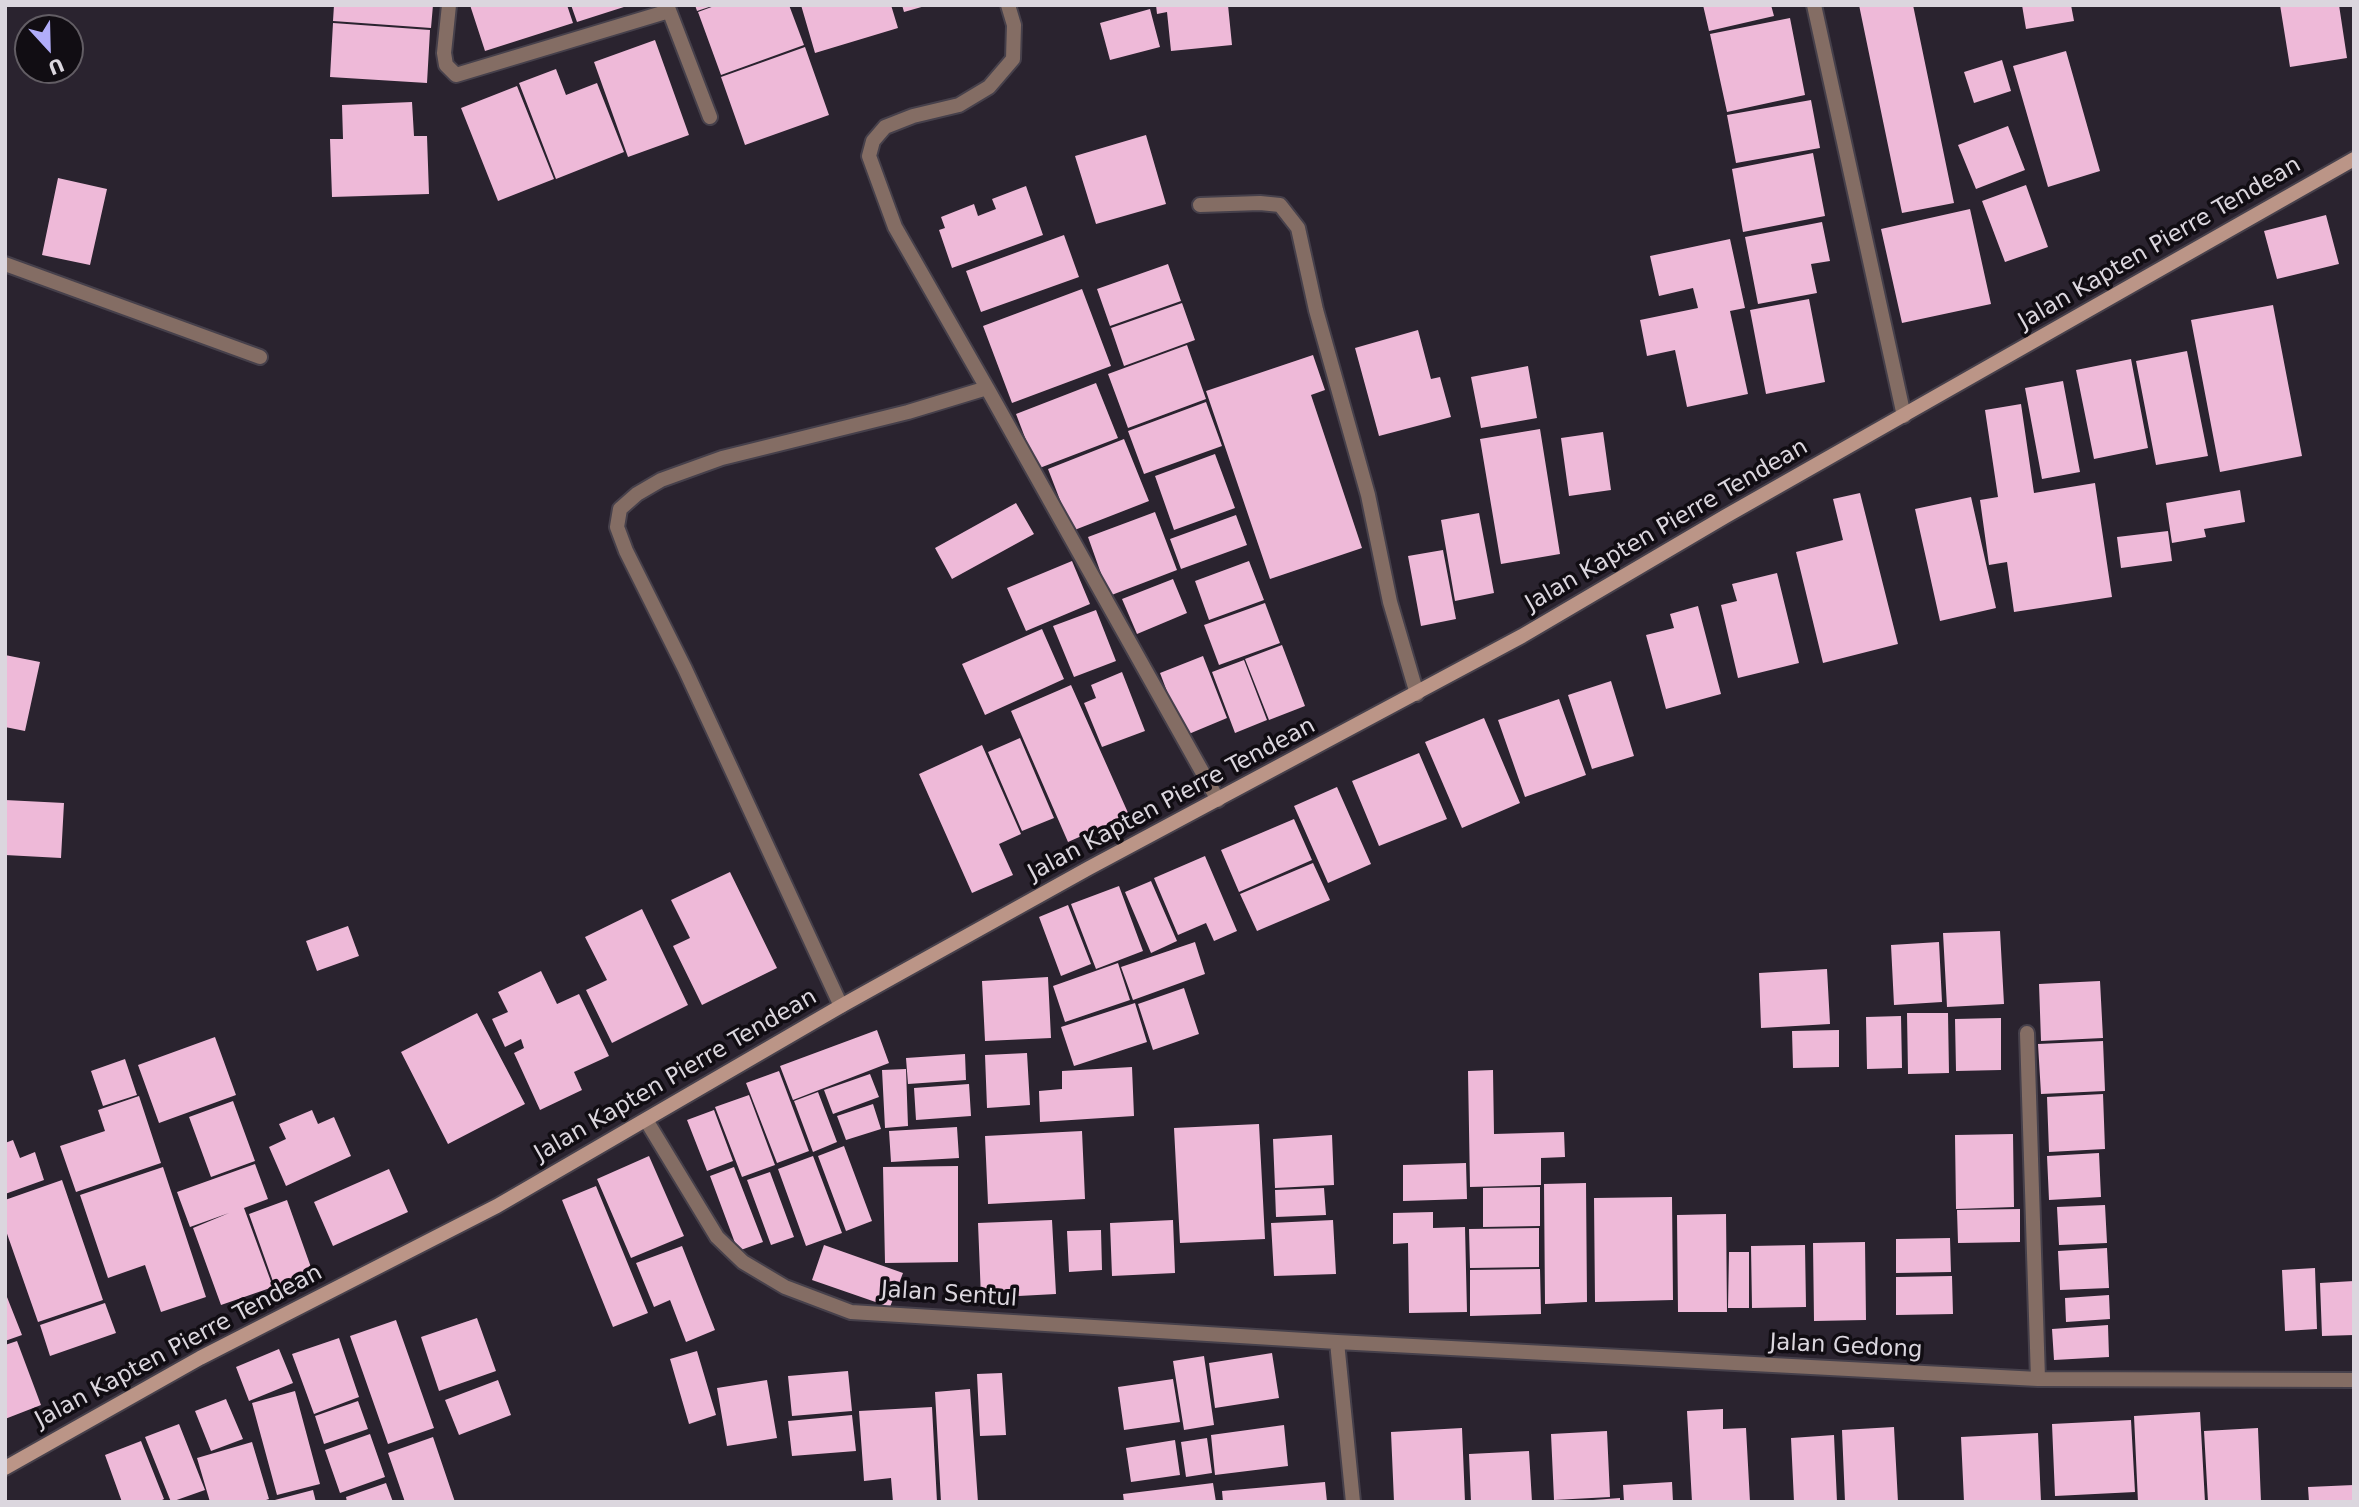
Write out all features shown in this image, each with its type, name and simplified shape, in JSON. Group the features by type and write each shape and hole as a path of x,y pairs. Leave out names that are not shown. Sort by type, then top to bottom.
{"main road":[{"name":"Jalan Kapten Pierre Tendean","path":"5,1468 200,1359 497,1206 841,1006 1089,868 1522,636 1726,516 2354,159"}],"street":[{"path":"449,5 444,53 446,65 456,75 668,8 710,117"},
{"path":"1008,5 1014,25 1013,59 989,87 959,105 913,116 885,127 873,141 869,156 895,228 1218,800"},
{"path":"1815,5 1904,416"},
{"path":"1200,205 1260,202 1280,205 1298,228 1316,310 1368,495 1391,602 1417,694"},
{"path":"5,264 260,358"},
{"path":"841,1006 685,669 626,551 617,527 620,509 637,494 661,480 722,458 908,412 987,388"},
{"path":"2027,1033 2038,1379"},
{"name":"Jalan Sentul","path":"646,1120 717,1237 743,1262 785,1287 851,1312 1337,1342"},
{"path":"1337,1342 1353,1502"},
{"name":"Jalan Gedong","path":"1337,1342 2038,1379 2354,1380"}],"building":[{"path":"334,5 433,5 431,28 333,21"},
{"path":"470,5 567,5 573,23 485,51"},
{"path":"571,5 627,5 627,6 577,22"},
{"path":"695,5 712,5 712,6 697,11"},
{"path":"717,5 789,5 804,45 721,75 698,12"},
{"path":"801,5 891,5 898,28 815,53"},
{"path":"902,5 925,5 925,6 904,12"},
{"path":"1156,5 1228,5 1232,45 1171,51 1167,12 1157,14"},
{"path":"1703,5 1771,5 1774,16 1709,31"},
{"path":"1859,5 1913,5 1954,203 1902,213"},
{"path":"2022,5 2071,5 2074,21 2026,29"},
{"path":"2280,5 2339,5 2347,58 2290,67"},
{"path":"1150,9 1160,47 1110,60 1100,23"},
{"path":"1790,18 1805,95 1727,112 1710,34"},
{"path":"333,23 430,30 427,83 330,77"},
{"path":"655,40 689,135 628,157 594,62"},
{"path":"805,47 829,115 745,145 721,77"},
{"path":"2066,51 2100,171 2048,187 2013,66"},
{"path":"2002,60 2011,91 1974,103 1964,72"},
{"path":"556,69 566,95 597,83 624,152 556,179 519,83"},
{"path":"517,86 554,179 498,201 461,108"},
{"path":"1811,100 1820,148 1736,163 1727,115"},
{"path":"412,102 414,136 427,136 429,194 332,197 330,139 343,139 342,105"},
{"path":"2008,126 2025,170 1976,189 1958,145"},
{"path":"1146,135 1166,204 1096,224 1075,156"},
{"path":"1813,153 1825,216 1743,232 1732,169"},
{"path":"58,178 107,189 90,265 42,255"},
{"path":"2026,185 2048,247 2005,262 1982,201"},
{"path":"1026,186 1043,235 952,268 939,230 945,228 941,217 974,204 978,216 996,209 992,199"},
{"path":"1970,209 1991,304 1902,323 1881,229"},
{"path":"2326,215 2339,264 2277,279 2264,231"},
{"path":"1822,222 1830,261 1811,264 1817,293 1758,304 1745,237"},
{"path":"1064,235 1079,277 981,312 966,271"},
{"path":"1730,239 1745,308 1730,311 1748,394 1687,407 1675,350 1647,356 1640,320 1698,308 1693,288 1659,296 1650,256"},
{"path":"1168,264 1181,301 1110,326 1097,289"},
{"path":"1082,289 1111,366 1012,403 983,326"},
{"path":"1809,299 1825,382 1766,394 1750,310"},
{"path":"1182,303 1195,340 1124,366 1111,328"},
{"path":"2273,305 2302,456 2220,472 2191,320"},
{"path":"1418,330 1431,379 1440,377 1451,417 1379,436 1355,348"},
{"path":"1187,345 1206,399 1128,428 1108,374"},
{"path":"2187,351 2208,456 2156,465 2136,361"},
{"path":"1313,355 1325,390 1311,395 1362,548 1270,579 1206,391"},
{"path":"2131,359 2148,448 2094,459 2076,370"},
{"path":"1528,366 1537,418 1481,428 1471,377"},
{"path":"2063,381 2080,472 2042,479 2025,388"},
{"path":"1096,383 1118,438 1037,469 1016,414"},
{"path":"1206,402 1222,446 1144,474 1128,431"},
{"path":"2021,404 2034,493 2095,483 2112,597 2014,612 2007,562 1989,565 1980,500 1998,497 1985,410"},
{"path":"1540,429 1560,554 1501,564 1480,439"},
{"path":"1603,432 1611,490 1569,496 1561,438"},
{"path":"1124,439 1149,501 1072,531 1048,469"},
{"path":"1215,454 1235,508 1174,530 1155,476"},
{"path":"2240,490 2245,522 2204,529 2206,537 2172,543 2166,503"},
{"path":"1860,493 1898,644 1823,663 1796,552 1843,540 1833,499"},
{"path":"1971,497 1996,608 1940,621 1915,509"},
{"path":"1016,503 1034,534 952,579 935,548"},
{"path":"1155,512 1177,570 1109,596 1088,537"},
{"path":"1479,513 1494,593 1455,601 1441,520"},
{"path":"1236,515 1247,545 1181,569 1170,539"},
{"path":"2168,531 2172,561 2121,568 2117,537"},
{"path":"1443,550 1456,619 1421,626 1408,556"},
{"path":"1072,561 1090,604 1026,631 1007,588"},
{"path":"1249,561 1264,600 1209,620 1195,581"},
{"path":"1777,573 1799,663 1738,678 1721,605 1737,601 1732,584"},
{"path":"1173,579 1187,613 1137,634 1122,599"},
{"path":"1265,603 1280,643 1219,665 1204,625"},
{"path":"1698,606 1721,694 1666,709 1646,635 1674,628 1670,614"},
{"path":"1096,610 1116,661 1074,677 1053,626"},
{"path":"1042,629 1064,679 985,715 962,664"},
{"path":"1282,645 1305,706 1269,720 1245,659"},
{"path":"5,655 40,662 25,731 5,727"},
{"path":"1203,656 1227,718 1184,736 1160,673"},
{"path":"1244,660 1267,720 1235,733 1212,672"},
{"path":"1122,672 1145,731 1102,747 1084,703 1096,698 1091,685"},
{"path":"1611,681 1634,756 1592,769 1568,695"},
{"path":"1071,685 1129,815 1068,842 1011,711"},
{"path":"1559,699 1586,775 1525,797 1498,720"},
{"path":"1484,718 1520,803 1462,828 1425,742"},
{"path":"1020,738 1054,818 1022,831 988,752"},
{"path":"982,745 1021,834 999,844 1013,875 972,893 919,774"},
{"path":"1419,753 1447,819 1379,846 1352,781"},
{"path":"1337,787 1371,864 1328,883 1294,806"},
{"path":"5,800 64,803 61,858 5,855"},
{"path":"1294,819 1312,860 1239,892 1221,850"},
{"path":"1205,856 1237,931 1214,941 1206,923 1178,935 1154,878"},
{"path":"1313,863 1330,900 1257,931 1240,894"},
{"path":"730,872 777,968 702,1005 673,946 690,938 671,900"},
{"path":"1151,881 1177,941 1151,953 1125,892"},
{"path":"1119,886 1143,951 1096,969 1071,904"},
{"path":"1068,905 1091,964 1061,976 1039,917"},
{"path":"642,909 688,1005 612,1043 586,990 607,980 585,937"},
{"path":"348,926 359,956 317,971 306,941"},
{"path":"2000,931 2004,1004 1947,1007 1943,933"},
{"path":"1195,942 1205,974 1133,1000 1121,967"},
{"path":"1939,942 1942,1002 1894,1005 1891,945"},
{"path":"1118,963 1130,1000 1065,1022 1053,986"},
{"path":"1827,969 1830,1024 1761,1028 1759,973"},
{"path":"541,971 557,1004 579,994 609,1056 574,1072 582,1090 540,1110 514,1053 524,1048 521,1039 505,1047 492,1019 508,1012 498,992"},
{"path":"1048,977 1051,1038 985,1041 982,981"},
{"path":"2100,981 2103,1038 2041,1041 2039,984"},
{"path":"1184,988 1199,1034 1153,1050 1138,1004"},
{"path":"1135,1003 1147,1042 1074,1066 1061,1027"},
{"path":"477,1013 525,1104 448,1144 401,1052"},
{"path":"1907,1013 1948,1013 1949,1073 1908,1074"},
{"path":"1901,1016 1902,1068 1867,1069 1866,1017"},
{"path":"2001,1018 2001,1070 1956,1071 1955,1019"},
{"path":"877,1030 889,1063 793,1100 780,1066"},
{"path":"1839,1030 1839,1067 1793,1068 1792,1031"},
{"path":"215,1037 236,1095 159,1123 138,1065"},
{"path":"2103,1041 2105,1091 2041,1094 2038,1044"},
{"path":"1027,1053 1030,1105 987,1108 985,1055"},
{"path":"965,1054 966,1080 908,1084 906,1058"},
{"path":"125,1059 137,1095 103,1106 91,1071"},
{"path":"1132,1067 1134,1116 1040,1122 1039,1091 1062,1089 1062,1071"},
{"path":"906,1069 908,1126 885,1128 882,1070"},
{"path":"1493,1070 1494,1134 1564,1132 1565,1157 1541,1158 1541,1185 1470,1187 1468,1071"},
{"path":"779,1071 809,1151 777,1163 746,1083"},
{"path":"870,1074 879,1097 833,1114 824,1090"},
{"path":"969,1084 971,1116 916,1120 914,1088"},
{"path":"818,1092 837,1142 813,1152 794,1101"},
{"path":"2103,1094 2105,1149 2049,1152 2047,1097"},
{"path":"749,1095 775,1165 742,1177 715,1107"},
{"path":"139,1096 161,1163 76,1192 60,1146 105,1131 98,1110"},
{"path":"233,1101 255,1161 211,1177 189,1117"},
{"path":"873,1104 881,1129 846,1140 837,1116"},
{"path":"312,1110 318,1124 334,1117 351,1156 286,1186 269,1147 286,1139 279,1124"},
{"path":"714,1110 733,1161 707,1171 687,1120"},
{"path":"1259,1124 1265,1239 1180,1243 1174,1128"},
{"path":"957,1127 959,1158 891,1162 889,1131"},
{"path":"1082,1131 1085,1199 988,1204 985,1136"},
{"path":"2013,1134 2014,1207 1956,1209 1955,1135"},
{"path":"1332,1135 1334,1185 1275,1188 1273,1139"},
{"path":"13,1140 20,1158 35,1152 44,1180 5,1194 5,1143"},
{"path":"844,1146 872,1221 846,1231 818,1156"},
{"path":"2099,1153 2101,1197 2049,1200 2047,1156"},
{"path":"649,1156 684,1236 631,1258 597,1179"},
{"path":"813,1156 842,1233 806,1246 778,1169"},
{"path":"1466,1163 1467,1199 1403,1201 1403,1165"},
{"path":"255,1164 268,1199 244,1208 273,1287 221,1305 193,1228 229,1213 190,1227 177,1192"},
{"path":"958,1166 958,1262 885,1263 883,1167"},
{"path":"163,1167 206,1297 161,1312 145,1265 108,1278 80,1195"},
{"path":"734,1167 763,1242 738,1251 710,1176"},
{"path":"389,1169 408,1212 333,1246 314,1202"},
{"path":"770,1172 794,1237 771,1245 747,1180"},
{"path":"62,1180 103,1300 38,1322 5,1228 5,1200"},
{"path":"1586,1183 1587,1302 1545,1304 1544,1184"},
{"path":"596,1186 648,1313 613,1327 562,1200"},
{"path":"1540,1187 1540,1226 1483,1227 1483,1188"},
{"path":"1324,1188 1326,1215 1276,1217 1275,1190"},
{"path":"1672,1197 1673,1300 1595,1302 1594,1198"},
{"path":"287,1200 313,1273 275,1287 249,1214"},
{"path":"2105,1205 2107,1243 2059,1245 2057,1207"},
{"path":"2020,1209 2020,1242 1958,1243 1957,1210"},
{"path":"1433,1212 1433,1228 1465,1227 1467,1312 1409,1313 1408,1243 1393,1244 1393,1213"},
{"path":"1726,1214 1727,1312 1678,1312 1677,1215"},
{"path":"1052,1220 1056,1294 981,1298 978,1223"},
{"path":"1173,1220 1175,1273 1112,1276 1110,1223"},
{"path":"1333,1220 1336,1274 1274,1276 1271,1223"},
{"path":"1539,1228 1539,1267 1470,1268 1469,1229"},
{"path":"1101,1230 1102,1270 1069,1272 1067,1231"},
{"path":"1950,1238 1951,1272 1896,1273 1896,1239"},
{"path":"1865,1242 1866,1320 1814,1321 1813,1243"},
{"path":"824,1245 903,1273 890,1307 812,1280"},
{"path":"1805,1245 1806,1307 1752,1308 1751,1246"},
{"path":"682,1246 715,1330 686,1342 670,1300 654,1307 636,1263"},
{"path":"2107,1248 2109,1288 2060,1290 2058,1251"},
{"path":"1729,1252 1749,1252 1749,1308 1728,1308"},
{"path":"2315,1268 2317,1329 2285,1331 2282,1270"},
{"path":"1540,1269 1541,1314 1470,1316 1470,1270"},
{"path":"1952,1276 1953,1314 1896,1315 1896,1277"},
{"path":"2354,1281 2354,1335 2322,1336 2320,1283"},
{"path":"5,1292 22,1335 5,1341"},
{"path":"2109,1295 2110,1319 2066,1322 2065,1298"},
{"path":"105,1303 116,1333 50,1356 40,1325"},
{"path":"477,1318 496,1371 439,1391 421,1337"},
{"path":"396,1320 434,1428 388,1444 350,1336"},
{"path":"2108,1325 2109,1357 2054,1360 2052,1329"},
{"path":"339,1338 359,1397 314,1414 292,1354"},
{"path":"17,1341 41,1405 5,1419 5,1345"},
{"path":"279,1349 293,1383 249,1401 236,1367"},
{"path":"697,1351 716,1415 689,1424 670,1359"},
{"path":"1272,1353 1279,1398 1215,1408 1209,1363"},
{"path":"1204,1356 1214,1425 1184,1430 1173,1361"},
{"path":"848,1371 852,1411 792,1416 788,1376"},
{"path":"1002,1373 1006,1435 980,1436 977,1374"},
{"path":"1173,1379 1180,1422 1124,1430 1118,1387"},
{"path":"498,1380 511,1415 459,1435 445,1400"},
{"path":"767,1380 777,1438 727,1446 717,1388"},
{"path":"970,1389 978,1502 941,1502 935,1392"},
{"path":"295,1391 320,1484 277,1495 252,1403"},
{"path":"226,1399 243,1439 211,1451 195,1411"},
{"path":"358,1401 368,1429 324,1444 315,1416"},
{"path":"932,1407 937,1502 893,1502 891,1478 864,1481 859,1411"},
{"path":"1723,1409 1723,1429 1746,1428 1750,1502 1692,1502 1687,1411"},
{"path":"2200,1412 2205,1502 2138,1502 2134,1416"},
{"path":"852,1415 856,1451 792,1456 788,1421"},
{"path":"2131,1420 2135,1492 2055,1496 2052,1424"},
{"path":"179,1424 205,1490 171,1502 145,1437"},
{"path":"1284,1425 1288,1466 1215,1475 1211,1435"},
{"path":"1894,1427 1898,1502 1845,1502 1842,1430"},
{"path":"1462,1428 1465,1502 1394,1502 1391,1432"},
{"path":"2258,1428 2261,1502 2208,1502 2204,1431"},
{"path":"1607,1431 1610,1497 1554,1500 1551,1434"},
{"path":"2038,1433 2041,1502 1964,1502 1961,1437"},
{"path":"370,1434 385,1477 340,1493 325,1450"},
{"path":"1834,1435 1837,1502 1794,1502 1791,1438"},
{"path":"433,1437 455,1502 405,1502 388,1453"},
{"path":"1207,1438 1212,1473 1186,1477 1181,1442"},
{"path":"1175,1440 1180,1475 1131,1482 1126,1448"},
{"path":"141,1441 164,1499 158,1502 122,1502 105,1455"},
{"path":"252,1442 269,1499 260,1502 210,1502 197,1458"},
{"path":"1529,1451 1532,1502 1471,1502 1469,1454"},
{"path":"1325,1482 1327,1502 1223,1502 1222,1491"},
{"path":"1672,1482 1673,1502 1624,1502 1623,1485"},
{"path":"386,1483 393,1502 347,1502 346,1497"},
{"path":"1213,1483 1216,1502 1124,1502 1123,1494"},
{"path":"2354,1485 2354,1502 2309,1502 2308,1487"},
{"path":"313,1490 316,1502 271,1502 271,1501"},
{"path":"1620,1498 1620,1502 1593,1502 1593,1500"}]}
